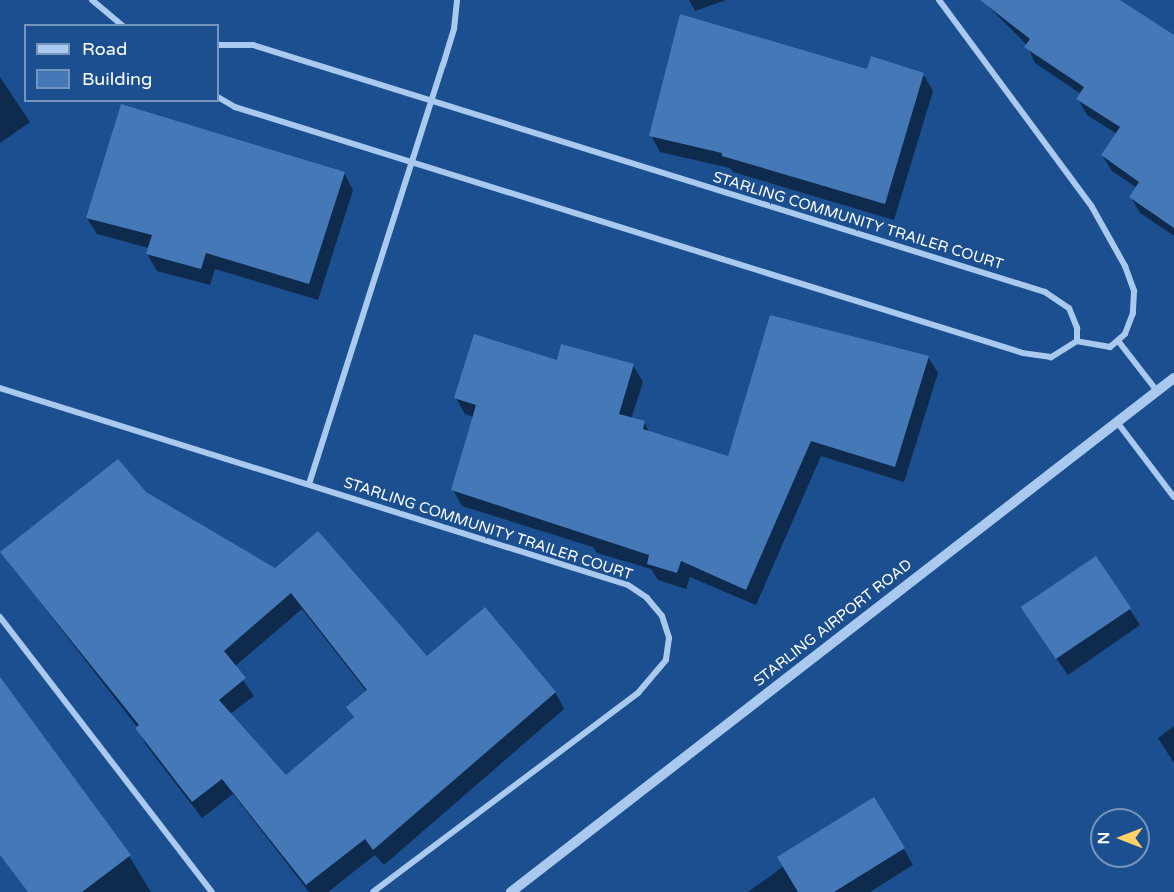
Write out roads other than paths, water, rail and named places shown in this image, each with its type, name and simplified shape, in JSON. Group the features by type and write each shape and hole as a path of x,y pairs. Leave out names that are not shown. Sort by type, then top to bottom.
{"street":[{"path":"92,0 121,24"},
{"path":"309,484 432,101 454,28 457,0"},
{"path":"219,98 235,107 1030,355 1052,357 1077,340 1101,349 1119,342 1130,323 1134,291 1113,240 939,0"},
{"name":"STARLING COMMUNITY TRAILER COURT","path":"219,45 253,45 1045,292 1069,308 1077,340"},
{"path":"1119,342 1157,391"},
{"name":"STARLING AIRPORT ROAD","path":"511,892 1174,378"},
{"name":"STARLING COMMUNITY TRAILER COURT","path":"0,388 628,585 647,598 662,616 669,638 666,660 638,693 373,892"},
{"path":"1117,422 1174,496"},
{"path":"0,617 213,892"}]}
